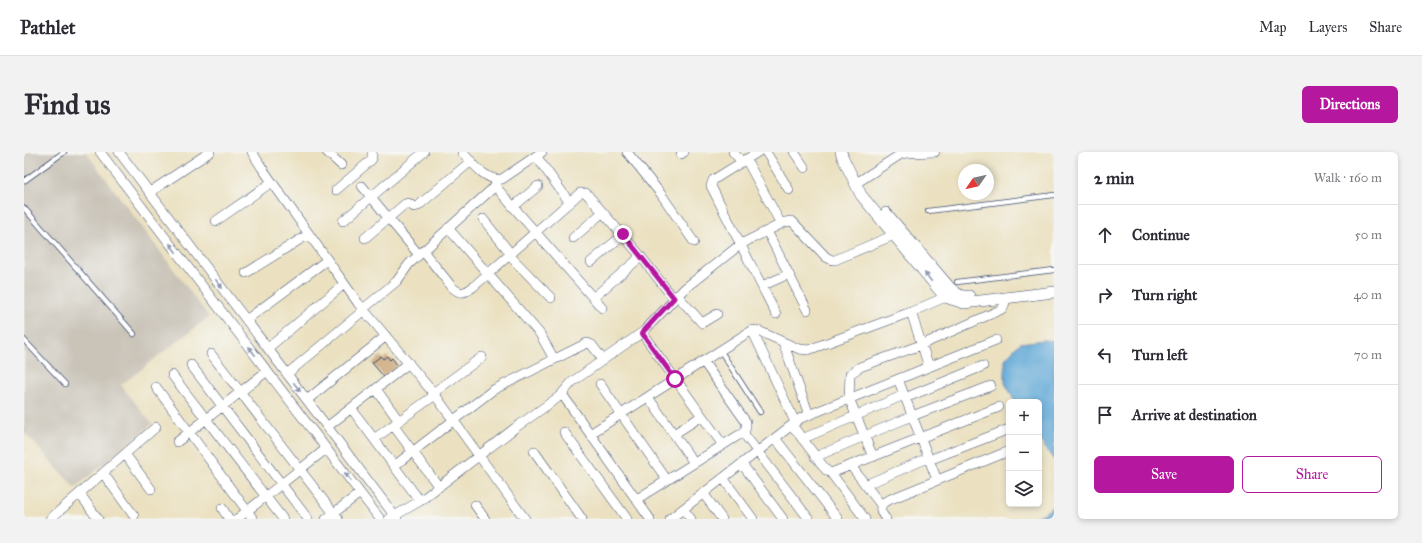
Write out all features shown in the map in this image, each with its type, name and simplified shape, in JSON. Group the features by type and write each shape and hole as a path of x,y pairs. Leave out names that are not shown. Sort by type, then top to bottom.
{"street":[{"path":"100,152 380,519"},
{"path":"119,152 344,449 394,518 439,487 479,455 562,394 572,382 642,333 676,297 741,244 781,224 792,221 826,257 835,260 894,235"},
{"path":"150,192 210,152"},
{"path":"252,152 344,284 434,394 525,519"},
{"path":"327,152 341,165"},
{"path":"336,190 372,159 372,152"},
{"path":"462,152 496,183 536,233 602,308"},
{"path":"627,152 660,194 694,242"},
{"path":"733,152 744,161 781,224"},
{"path":"758,152 713,180 711,186 776,314"},
{"path":"766,152 789,190"},
{"path":"794,152 804,168"},
{"path":"842,152 843,158 861,195 894,235 964,303 1054,292"},
{"path":"855,180 901,154 935,152"},
{"path":"343,221 420,153"},
{"path":"287,374 397,281 408,264 496,183 539,154 570,203"},
{"path":"365,238 407,203 414,207 418,206 471,161"},
{"path":"855,180 952,291 965,296 1054,285"},
{"path":"216,221 272,182"},
{"path":"362,186 388,218 456,292 464,293 488,275 580,193 586,193 676,297 702,322 717,314"},
{"path":"514,207 538,186"},
{"path":"573,238 604,212"},
{"path":"483,219 511,255 551,298"},
{"path":"448,228 540,334 554,359"},
{"path":"767,231 807,310"},
{"path":"246,273 309,234"},
{"path":"591,262 623,234"},
{"path":"593,298 637,260 639,254"},
{"path":"246,320 327,260"},
{"path":"762,286 788,274"},
{"path":"268,348 344,284"},
{"path":"590,434 752,330 759,331 800,349 808,350 911,312 952,291"},
{"path":"873,457 849,398 850,374 855,369 921,345 1000,310 1003,308 1007,298"},
{"path":"911,312 929,366"},
{"path":"752,330 793,424 802,439 826,470 831,473 866,519"},
{"path":"642,333 723,445"},
{"path":"306,400 386,336"},
{"path":"670,519 801,418 996,340"},
{"path":"784,342 809,414"},
{"path":"394,466 493,390 587,343 592,345 602,360"},
{"path":"211,354 335,516"},
{"path":"374,438 482,358"},
{"path":"703,361 746,422 744,434"},
{"path":"327,427 408,363"},
{"path":"191,364 308,519"},
{"path":"802,439 904,396 983,366"},
{"path":"177,442 267,371"},
{"path":"172,375 283,519"},
{"path":"898,379 937,480"},
{"path":"600,384 667,480"},
{"path":"815,457 912,416 991,386"},
{"path":"156,387 253,519"},
{"path":"376,389 412,452 439,487"},
{"path":"562,394 650,519"},
{"path":"648,397 694,463"},
{"path":"831,473 999,406"},
{"path":"351,408 420,501"},
{"path":"674,434 702,416"},
{"path":"56,517 103,473 156,427"},
{"path":"865,485 928,459 1006,430"},
{"path":"564,432 627,519"},
{"path":"637,500 738,435 744,434"},
{"path":"744,434 807,519"},
{"path":"775,438 838,519"},
{"path":"238,519 326,449"},
{"path":"333,458 344,449"},
{"path":"534,451 582,519"},
{"path":"881,505 886,501 1006,452"},
{"path":"125,454 151,489"},
{"path":"742,464 783,519"},
{"path":"851,466 881,505 881,513 886,519"},
{"path":"103,473 134,516"},
{"path":"723,478 753,519"},
{"path":"326,519 335,516 360,493"},
{"path":"703,493 722,519"},
{"path":"80,494 98,519"},
{"path":"475,505 485,519"},
{"path":"222,508 229,519"},
{"path":"684,509 691,519"}],"lane":[{"path":"24,181 64,152"},
{"path":"928,211 1054,195"},
{"path":"24,208 134,334"},
{"path":"952,291 1054,270"},
{"path":"24,340 65,384"},
{"path":"720,350 760,412"}],"shaded area":[{"path":"24,152 86,152 209,317 121,385 152,424 75,488 24,432"}],"water":[{"path":"1044,340 1054,341 1054,460 1042,443 1042,399 1013,399 1005,383 1005,359 1020,343"},
{"path":"1054,505 1054,519 1030,519 1045,513"}],"building":[{"path":"381,356 383,359 387,356 390,360 392,358 398,366 384,377 372,363"}],"route":[{"path":"623,234 674,298 642,333 675,379"}]}
